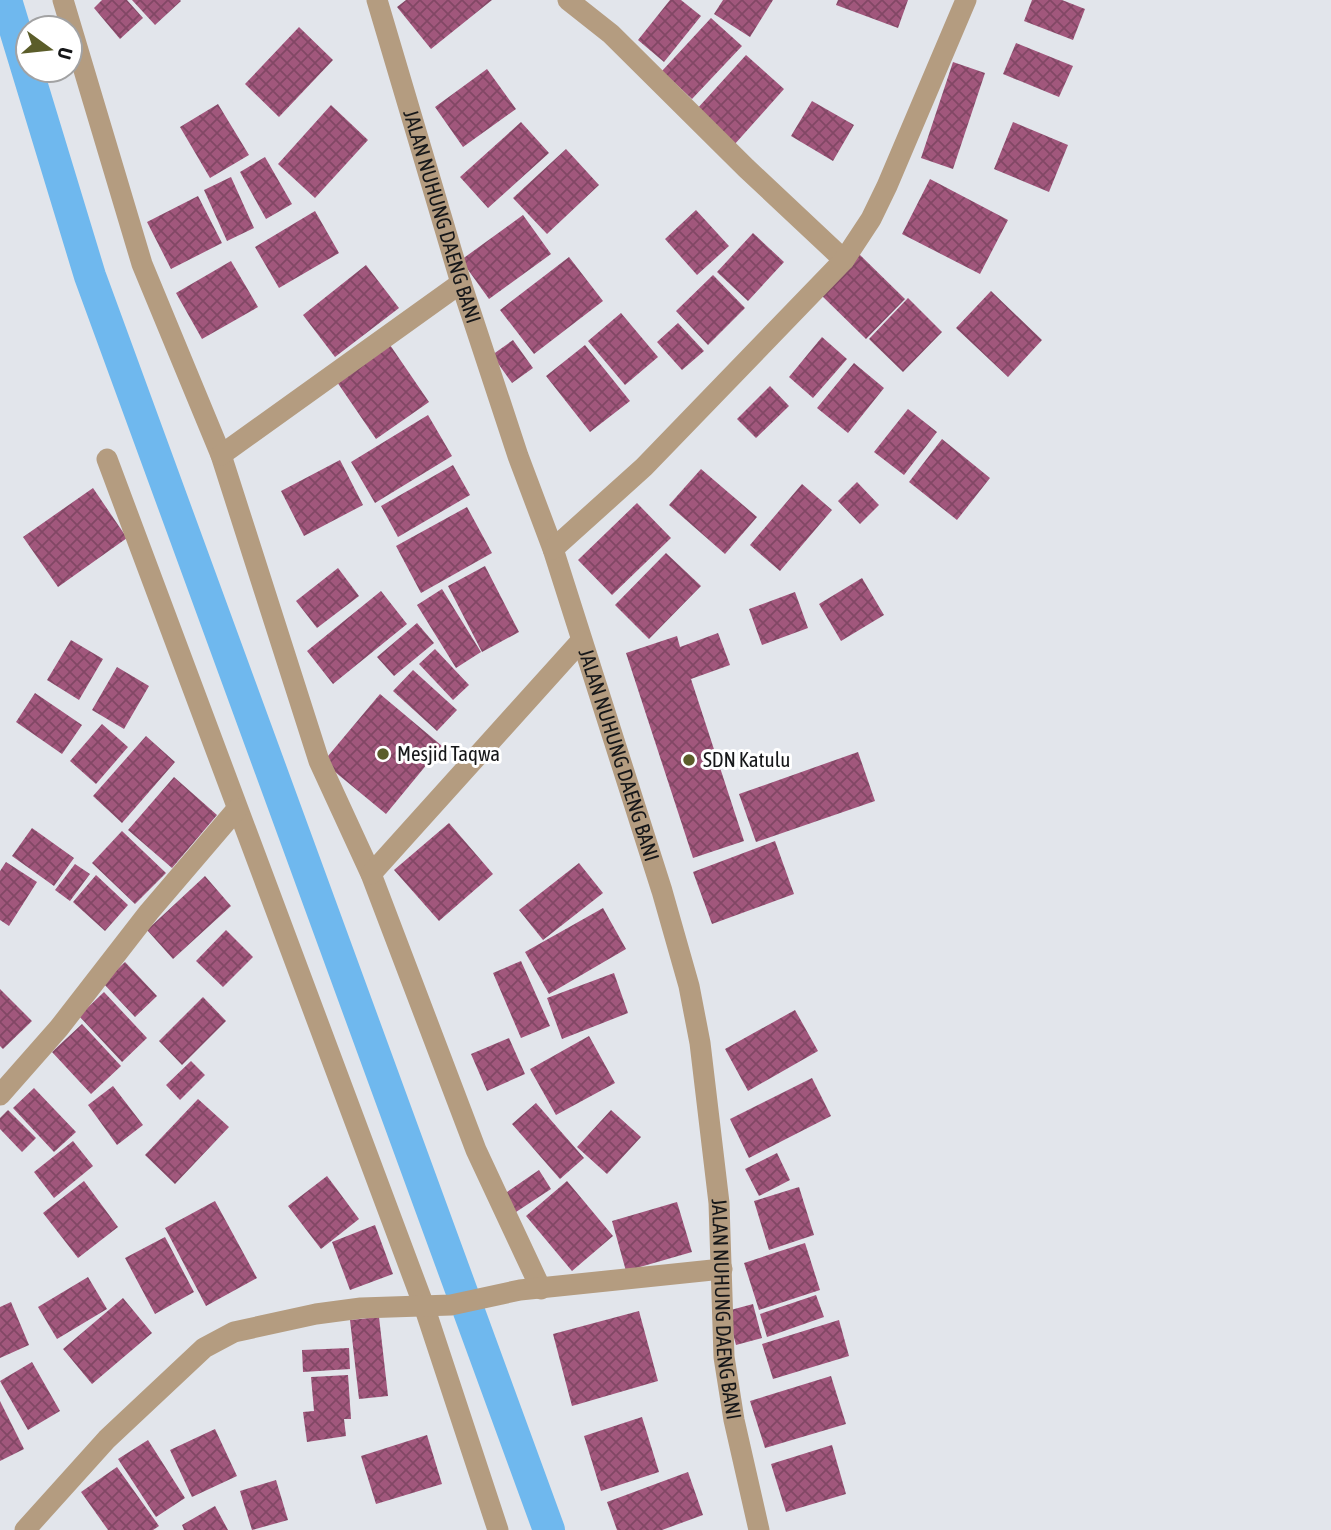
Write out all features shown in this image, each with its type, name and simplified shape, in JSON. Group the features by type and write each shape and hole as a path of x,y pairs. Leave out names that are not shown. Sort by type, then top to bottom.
{"street":[{"path":"63,0 142,264 221,455 319,761 370,874 531,1289"},
{"name":"JALAN NUHUNG DAENG BANI","path":"377,0 461,283 518,456 553,549 662,891 689,986 709,1115 719,1203 724,1357 729,1395 759,1530"},
{"path":"568,0 611,34 746,168 844,260"},
{"path":"553,549 644,467 844,260 876,208 966,0"},
{"path":"221,455 461,283"},
{"path":"107,459 425,1306 498,1530"},
{"path":"370,874 581,640"},
{"path":"0,1095 51,1039 149,912 237,808"},
{"path":"25,1530 107,1439 204,1348 233,1332 361,1308 451,1304 531,1289 722,1269"}],"building":[{"path":"102,0 127,0 143,18 120,39 94,8"},
{"path":"132,0 180,0 181,1 155,25"},
{"path":"406,0 492,0 431,49 397,7"},
{"path":"670,0 681,0 701,16 664,62 638,40"},
{"path":"723,0 773,0 750,37 714,14"},
{"path":"838,0 908,0 898,28 836,5"},
{"path":"1032,0 1062,0 1085,9 1073,40 1024,21"},
{"path":"711,18 742,46 692,99 662,71"},
{"path":"299,27 333,60 279,117 245,84"},
{"path":"1016,43 1073,66 1059,97 1003,74"},
{"path":"746,55 784,89 734,145 696,110"},
{"path":"953,62 985,73 953,169 921,158"},
{"path":"487,69 516,109 463,147 435,107"},
{"path":"812,101 854,125 833,161 791,136"},
{"path":"218,104 249,155 210,178 180,127"},
{"path":"331,105 368,140 315,198 278,164"},
{"path":"521,122 549,153 488,208 460,177"},
{"path":"1013,122 1068,145 1049,192 994,169"},
{"path":"566,149 599,185 547,234 513,198"},
{"path":"265,157 292,204 266,219 240,172"},
{"path":"231,177 254,228 227,241 204,190"},
{"path":"930,179 1008,220 980,274 902,234"},
{"path":"198,196 222,243 171,269 147,222"},
{"path":"696,210 729,246 697,275 665,239"},
{"path":"315,211 339,253 279,288 255,247"},
{"path":"523,215 551,254 489,299 461,260"},
{"path":"753,233 784,262 748,301 717,272"},
{"path":"859,254 905,299 866,339 819,293"},
{"path":"569,257 603,301 534,354 500,310"},
{"path":"231,261 258,307 202,339 176,293"},
{"path":"366,265 399,308 335,357 303,315"},
{"path":"713,275 745,308 708,345 676,311"},
{"path":"991,291 1042,340 1008,377 956,328"},
{"path":"908,298 942,332 903,372 869,339"},
{"path":"621,313 658,357 625,385 588,341"},
{"path":"678,323 704,351 682,370 657,342"},
{"path":"822,337 847,359 813,398 789,377"},
{"path":"513,340 533,368 512,383 492,355"},
{"path":"390,345 429,402 376,439 337,382"},
{"path":"585,345 630,401 590,432 546,376"},
{"path":"854,363 884,388 848,433 817,408"},
{"path":"770,386 789,406 756,438 737,419"},
{"path":"908,409 937,432 904,475 874,452"},
{"path":"428,415 452,456 375,503 351,462"},
{"path":"942,439 990,478 957,520 909,482"},
{"path":"340,460 363,505 304,536 281,491"},
{"path":"453,465 470,495 398,537 381,506"},
{"path":"701,469 757,517 725,554 669,505"},
{"path":"857,482 879,505 860,524 838,501"},
{"path":"802,484 832,510 780,571 750,545"},
{"path":"93,488 127,538 58,587 23,537"},
{"path":"637,503 671,538 612,595 578,560"},
{"path":"467,507 492,553 421,593 396,546"},
{"path":"666,553 701,586 649,639 615,605"},
{"path":"485,566 519,632 482,652 448,586"},
{"path":"338,568 359,596 317,628 296,601"},
{"path":"862,578 884,615 841,641 819,604"},
{"path":"442,589 481,652 456,668 417,605"},
{"path":"381,591 407,624 333,684 307,651"},
{"path":"795,592 808,628 762,645 749,609"},
{"path":"417,623 434,643 394,676 377,657"},
{"name":"SDN Katulu","path":"718,633 730,665 691,679 744,841 693,858 626,653 677,636 680,647"},
{"path":"71,640 103,659 79,700 47,680"},
{"path":"435,649 469,685 453,700 419,664"},
{"path":"117,667 149,686 124,729 92,710"},
{"path":"413,670 457,710 437,731 393,691"},
{"path":"35,693 82,725 62,754 16,722"},
{"name":"Mesjid Taqwa","path":"380,694 442,746 386,814 323,762"},
{"path":"102,724 128,747 96,784 70,761"},
{"path":"146,736 175,762 122,823 93,796"},
{"name":"SDN Katulu","path":"858,752 875,801 756,842 739,794"},
{"path":"174,777 217,815 172,868 128,830"},
{"path":"449,823 493,874 439,921 394,870"},
{"path":"32,828 74,858 54,886 12,856"},
{"path":"122,831 166,873 135,904 92,863"},
{"path":"775,841 794,894 712,924 693,872"},
{"path":"6,862 37,882 9,926 0,920 0,871"},
{"path":"579,863 603,893 543,940 519,910"},
{"path":"75,864 90,874 70,901 55,890"},
{"path":"96,875 128,905 105,931 73,902"},
{"path":"205,876 231,906 173,959 147,930"},
{"path":"603,908 626,949 549,994 525,952"},
{"path":"226,930 253,957 223,987 196,961"},
{"path":"521,961 550,1026 521,1038 493,973"},
{"path":"125,962 157,996 135,1017 103,983"},
{"path":"614,973 628,1013 562,1039 547,998"},
{"path":"0,989 32,1021 3,1049 0,1046"},
{"path":"104,992 147,1038 122,1062 79,1016"},
{"path":"203,997 226,1021 182,1065 159,1041"},
{"path":"795,1010 818,1051 748,1091 725,1049"},
{"path":"82,1024 121,1066 91,1094 52,1052"},
{"path":"589,1036 615,1083 556,1115 530,1069"},
{"path":"509,1038 525,1074 487,1091 471,1054"},
{"path":"191,1061 205,1075 180,1100 166,1085"},
{"path":"812,1078 831,1116 749,1158 730,1119"},
{"path":"113,1086 143,1125 117,1145 88,1105"},
{"path":"34,1088 76,1132 54,1152 13,1108"},
{"path":"198,1099 229,1127 175,1184 145,1155"},
{"path":"536,1103 584,1158 560,1179 512,1124"},
{"path":"8,1110 36,1138 22,1152 0,1129 0,1118"},
{"path":"611,1110 641,1137 607,1174 577,1147"},
{"path":"73,1141 93,1166 54,1198 34,1172"},
{"path":"777,1153 790,1180 759,1196 745,1169"},
{"path":"539,1170 551,1189 516,1212 504,1194"},
{"path":"327,1176 359,1219 321,1249 288,1206"},
{"path":"84,1181 118,1227 78,1258 43,1213"},
{"path":"567,1181 613,1236 572,1271 526,1216"},
{"path":"799,1187 814,1235 769,1250 754,1201"},
{"path":"215,1201 257,1278 206,1306 165,1228"},
{"path":"677,1202 692,1252 626,1271 612,1221"},
{"path":"375,1225 393,1274 350,1290 332,1242"},
{"path":"165,1237 194,1292 155,1314 125,1258"},
{"path":"805,1243 820,1290 759,1310 744,1263"},
{"path":"88,1277 107,1309 57,1339 38,1307"},
{"path":"816,1295 824,1317 767,1337 760,1314"},
{"path":"123,1298 152,1333 92,1384 63,1349"},
{"path":"11,1302 29,1345 0,1358 0,1307"},
{"path":"753,1304 762,1338 736,1345 727,1311"},
{"path":"639,1311 658,1381 572,1406 553,1334"},
{"path":"379,1317 388,1396 359,1399 350,1320"},
{"path":"839,1320 849,1356 773,1379 762,1344"},
{"path":"349,1348 350,1369 303,1372 302,1350"},
{"path":"32,1362 60,1411 28,1430 0,1381"},
{"path":"348,1375 351,1419 344,1419 346,1436 307,1442 303,1412 314,1411 311,1377"},
{"path":"831,1376 846,1424 765,1448 750,1401"},
{"path":"0,1401 24,1449 0,1461"},
{"path":"642,1417 659,1472 601,1491 584,1436"},
{"path":"215,1429 237,1476 192,1497 170,1450"},
{"path":"427,1435 442,1484 376,1504 361,1456"},
{"path":"148,1440 185,1498 156,1517 118,1459"},
{"path":"832,1445 846,1494 786,1512 771,1464"},
{"path":"117,1467 159,1526 153,1530 108,1530 81,1492"},
{"path":"688,1472 703,1515 662,1530 617,1530 607,1502"},
{"path":"276,1480 288,1520 252,1530 240,1491"},
{"path":"215,1506 228,1530 184,1530 182,1525"}],"waterway":[{"path":"6,0 90,276 549,1530"}],"place":[{"name":"Mesjid Taqwa","path":"383,754"},
{"name":"SDN Katulu","path":"689,760"}]}
